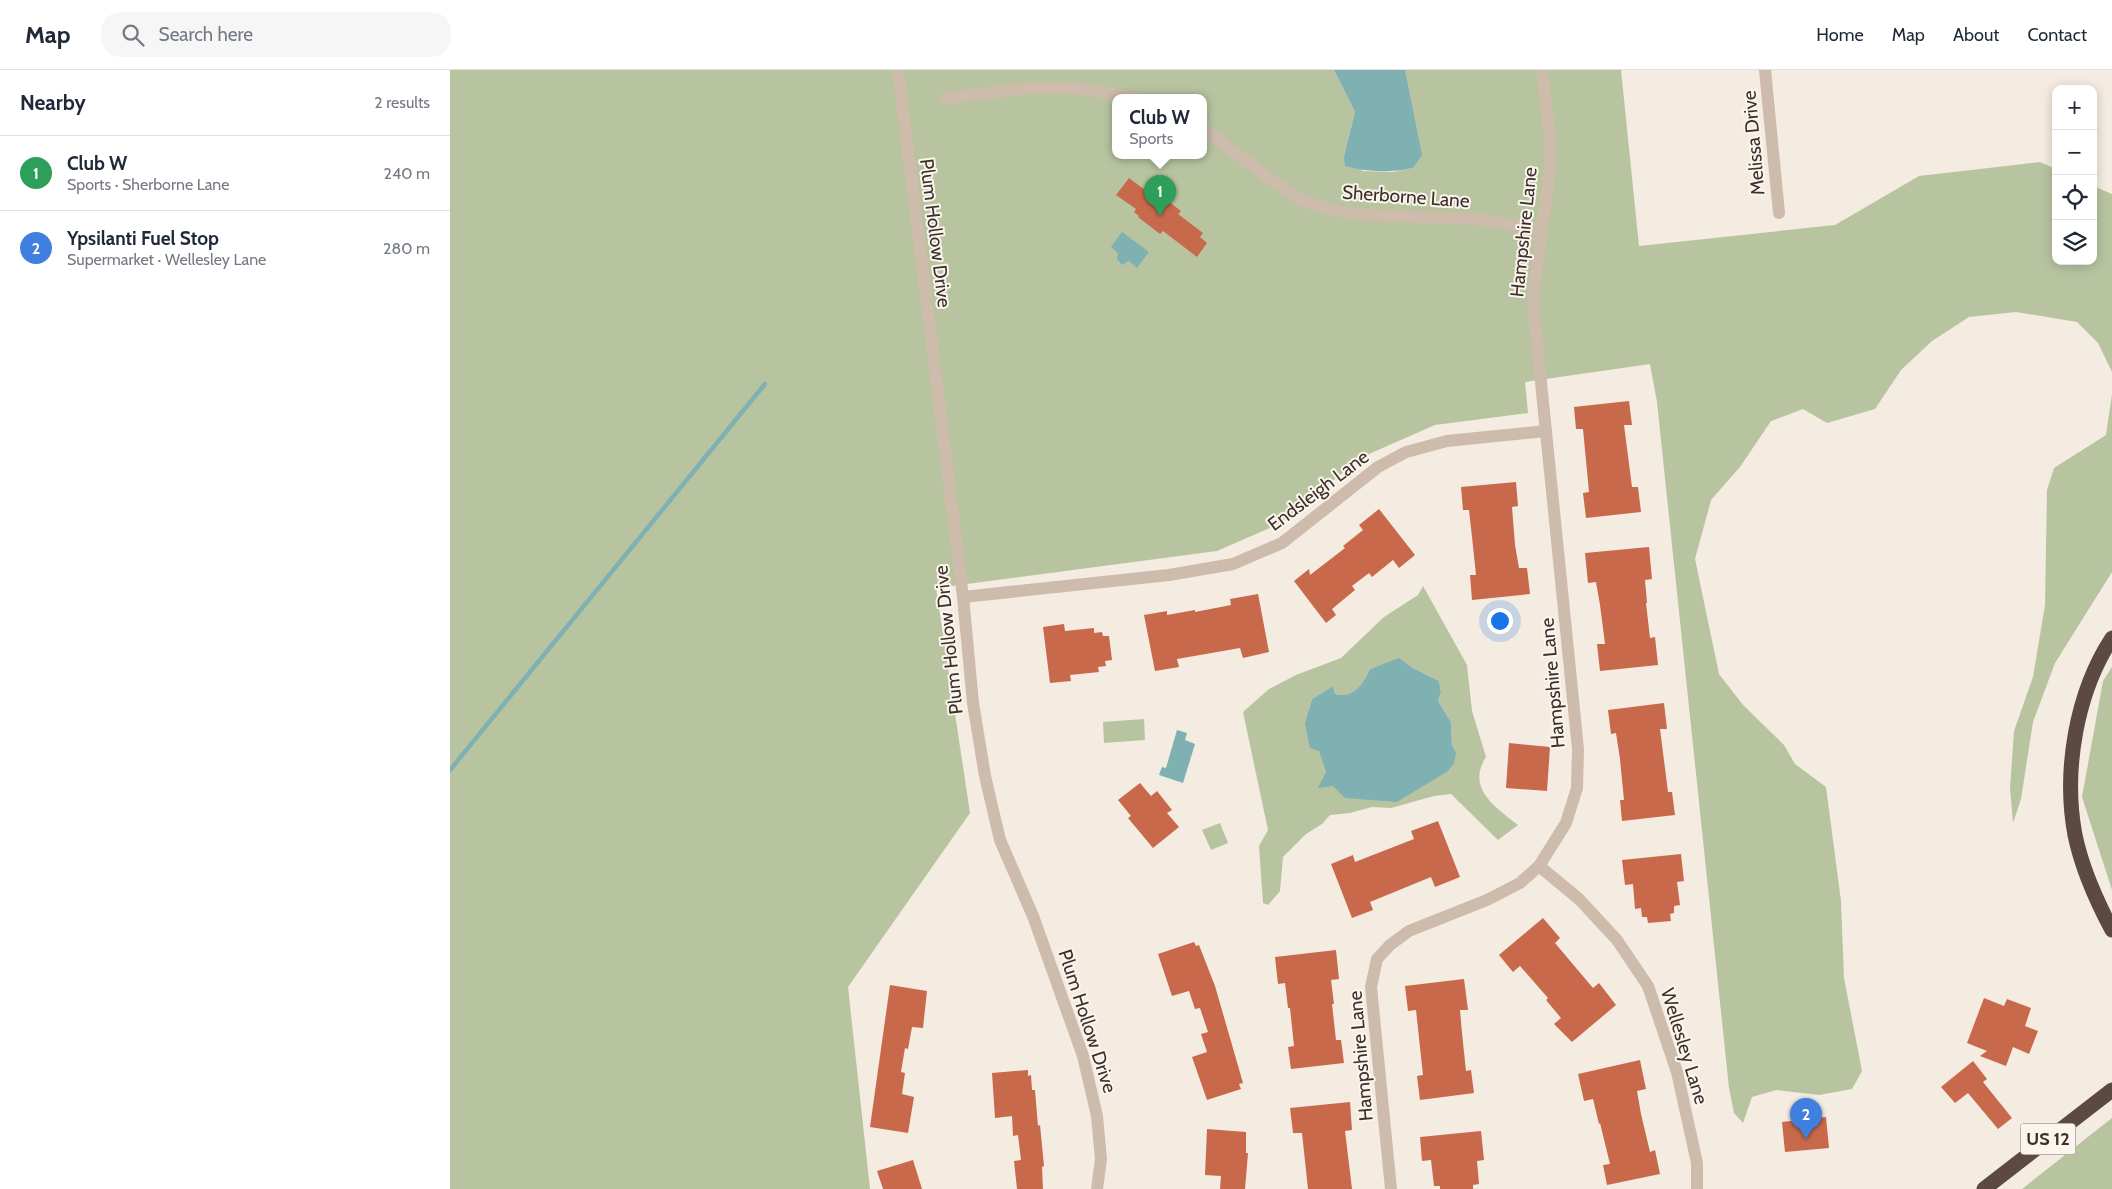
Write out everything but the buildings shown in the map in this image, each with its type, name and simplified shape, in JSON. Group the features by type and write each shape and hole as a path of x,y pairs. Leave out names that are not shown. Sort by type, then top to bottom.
{"highway":[{"path":"2112,638 2086,693 2075,738 2071,777 2072,811 2080,855 2093,893 2112,930"},
{"name":"US 12","path":"1984,1189 2112,1090"}],"street":[{"name":"Plum Hollow Drive","path":"898,70 963,597 973,704 985,776 1000,840 1033,916 1083,1056 1097,1116 1101,1158 1097,1189"},
{"name":"Hampshire Lane","path":"1391,1189 1371,987 1377,959 1390,945 1409,931 1487,900 1520,883 1539,866 1566,824 1577,788 1578,749 1534,314 1534,286 1549,178 1550,139 1542,70"},
{"name":"Melissa Drive","path":"1765,70 1779,213"},
{"path":"945,98 1027,88 1069,88 1112,94"},
{"name":"Sherborne Lane","path":"1207,130 1271,180 1302,201 1333,210 1367,215 1478,219 1541,230"},
{"name":"Endsleigh Lane","path":"963,597 1169,575 1233,564 1282,543 1378,467 1406,452 1446,442 1546,431"},
{"name":"Wellesley Lane","path":"1539,866 1579,899 1617,940 1648,986 1677,1072 1697,1163 1698,1189"}],"green space":[{"path":"450,70 1334,70 1355,112 1344,156 1363,171 1393,172 1413,168 1405,70 1621,70 1639,246 1835,225 1919,176 2040,162 2052,167 2052,265 2097,265 2097,188 2112,194 2112,372 2098,343 2077,322 2016,312 1969,317 1932,341 1901,370 1875,409 1827,423 1803,409 1771,421 1740,467 1711,500 1695,559 1719,674 1743,705 1784,745 1795,764 1826,787 1841,901 1844,978 1862,1071 1852,1089 1819,1095 1776,1090 1752,1097 1743,1123 1734,1113 1729,1088 1657,402 1650,364 1525,382 1528,413 1435,425 1362,457 1281,523 1217,551 936,588 970,813 848,987 870,1189 450,1189"},
{"path":"2112,394 2112,572 2055,663 2033,722 2021,799 2013,823 2010,788 2014,731 2033,677 2045,605 2047,490 2054,468 2106,435"},
{"path":"1423,586 1467,665 1472,711 1486,757 1479,778 1481,787 1492,804 1518,825 1498,840 1451,794 1434,796 1391,808 1372,807 1350,813 1330,815 1322,824 1306,834 1283,857 1280,891 1268,905 1263,903 1259,846 1268,830 1243,712 1269,689 1296,675 1341,658 1384,617 1418,595","holes":["1399,659 1439,681 1441,692 1438,701 1451,722 1452,746 1326,772 1309,710 1312,699 1333,686 1335,694 1353,693 1361,685 1370,669"]},
{"path":"2112,667 2112,890 2082,797 2103,681"},
{"path":"1144,719 1145,740 1104,743 1103,722"},
{"path":"1220,823 1228,843 1211,850 1202,830"},
{"path":"2112,1118 2112,1189 2022,1189"}],"water":[{"path":"1334,70 1405,70 1422,155 1413,168 1379,171 1345,166 1344,156 1355,112"},
{"path":"1122,232 1149,252 1137,268 1129,261 1122,265 1117,259 1118,253 1111,247"},
{"path":"1399,658 1411,667 1439,681 1441,692 1438,701 1451,722 1452,746 1456,753 1454,763 1448,771 1397,802 1345,798 1333,786 1318,788 1326,772 1319,751 1310,748 1305,724 1312,699 1333,686 1335,694 1342,695 1353,692 1361,685 1370,669"},
{"path":"1177,730 1187,733 1185,740 1195,744 1183,783 1159,775 1162,767 1166,768"}],"waterway":[{"path":"450,770 765,384"}],"place":[{"name":"Club W","path":"1160,216"},
{"name":"Ypsilanti Fuel Stop","path":"1806,1139"}]}
